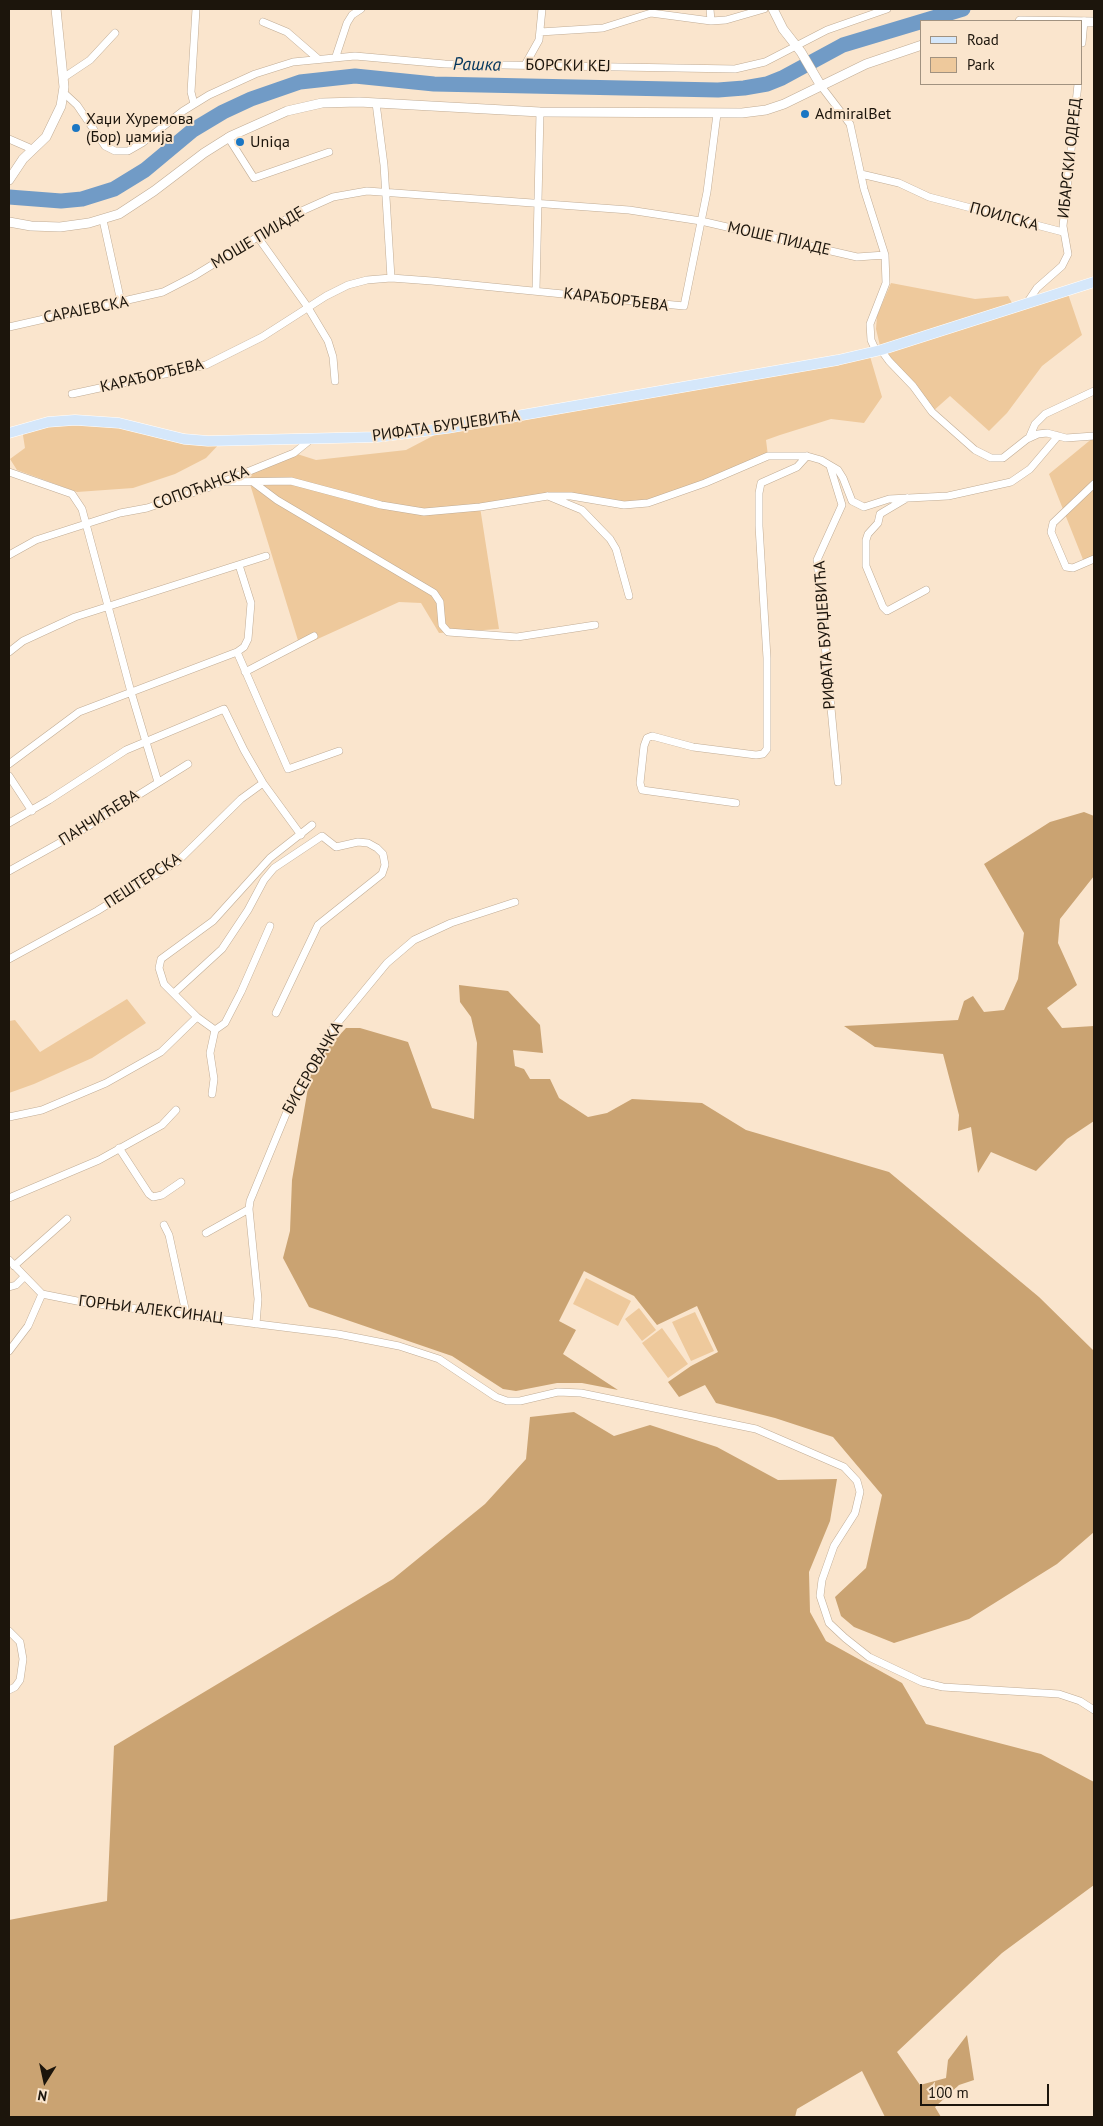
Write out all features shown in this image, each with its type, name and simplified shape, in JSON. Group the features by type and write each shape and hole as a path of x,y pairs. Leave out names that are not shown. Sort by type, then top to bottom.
{"main road":[{"name":"РИФАТА БУРЏЕВИЋА","path":"9,433 48,422 101,420 192,440 310,440 377,437 448,428 799,367 879,350 1094,282"}],"street":[{"path":"9,180 32,149 42,142 61,106 64,93 56,9"},
{"path":"194,104 191,92 196,9"},
{"path":"336,56 347,23 352,15 361,9"},
{"path":"525,65 536,46 540,32 542,9"},
{"path":"710,9 711,21"},
{"path":"540,32 603,28 651,13 711,21 736,18 764,9"},
{"path":"774,9 783,29 799,49 819,83 850,124 861,174 885,255 886,283 870,324 871,340 888,361 918,391 932,412 978,452 990,458 1003,458 1029,438 1047,433 1058,436 1094,436"},
{"name":"БОРСКИ КЕЈ","path":"64,93 77,105 105,146 115,151 132,149 194,104 223,88 269,68 317,58 368,56 438,64 724,69 765,62 799,49 827,30 887,9"},
{"path":"1083,32 1084,21 1094,22"},
{"path":"263,22 287,32 317,58"},
{"path":"63,78 90,60 115,33"},
{"path":"9,222 31,226 60,227 103,220 141,201 228,137 263,120 301,108 335,102 540,112 717,114 766,110 819,83 866,64 920,46"},
{"name":"ИБАРСКИ ОДРЕД","path":"1063,232 1078,85"},
{"path":"376,103 386,192 390,278"},
{"path":"536,290 540,112"},
{"path":"701,221 710,173 717,114"},
{"path":"228,137 254,178 329,152"},
{"path":"9,139 32,149"},
{"name":"ПОИЛСКА","path":"861,174 899,183 929,197 1063,232"},
{"name":"МОШЕ ПИЈАДЕ","path":"163,292 194,276 295,214 333,197 356,192 386,192 539,202 629,210 701,221 857,257 885,255"},
{"path":"103,220 121,302"},
{"name":"КАРАЂОРЂЕВА","path":"72,394 206,364 255,341 307,306 348,286 367,280 390,278 536,290 681,307 687,302 701,221"},
{"path":"1027,304 1037,288 1066,260 1068,248 1063,232"},
{"path":"257,236 307,306 331,346 335,381"},
{"name":"РИФАТА БУРЏЕВИЋА","path":"1082,286 1094,288"},
{"name":"САРАЈЕВСКА","path":"9,326 163,292"},
{"path":"1029,438 1034,424 1045,414 1094,391"},
{"path":"222,482 291,481 381,505 424,512 480,507 548,496 580,497 615,505 648,503 705,483 768,456 807,456 821,460 838,470 844,478 850,497 858,506 868,506 889,499 948,496 1011,482 1030,469 1058,436"},
{"name":"СОПОЋАНСКА","path":"9,555 36,540 120,513 165,502 222,482 294,453 310,440"},
{"path":"736,803 642,790 640,783 644,746 647,738 652,736 693,748 756,755 763,754 768,749 767,650 759,526 759,493 762,483 797,467 807,456"},
{"name":"РИФАТА БУРЏЕВИЋА","path":"830,466 842,505 817,560 838,782"},
{"path":"9,472 72,494 82,509 131,692 158,782"},
{"path":"253,482 277,500 434,593 440,602 442,625 448,632 517,637 595,625"},
{"path":"1094,484 1053,523 1052,527 1052,536 1064,564 1072,568 1094,559"},
{"path":"548,496 582,510 610,539 616,549 629,596"},
{"path":"908,498 880,514 878,523 868,534 866,540 866,566 882,608 887,611 926,590"},
{"path":"9,652 23,641 75,617 266,556"},
{"path":"9,764 79,712 237,652 248,640 250,604 239,565"},
{"path":"245,672 314,636"},
{"path":"237,652 288,769 339,751"},
{"path":"9,823 32,811 126,750 224,709 263,783 301,835"},
{"name":"ПАНЧИЋЕВА","path":"9,871 79,832 188,764"},
{"path":"9,776 32,811"},
{"name":"ПЕШТЕРСКА","path":"9,958 96,911 178,861 241,799 263,783"},
{"path":"215,1030 197,1018 164,984 161,975 161,959 213,920 270,858 312,825"},
{"path":"174,993 222,948 248,910 264,880 274,868 322,836 336,847 358,842 368,843 377,848 383,854 386,865 382,874 318,925 276,1013"},
{"name":"БИСЕРОВАЧКА","path":"256,1324 258,1299 249,1210 250,1200 293,1097 331,1031 387,963 414,940 451,923 514,902"},
{"path":"212,1094 214,1079 210,1053 215,1030 225,1023 242,992 270,926"},
{"path":"9,1117 42,1110 106,1083 161,1052 197,1018"},
{"path":"9,1198 99,1160 162,1125 176,1110"},
{"path":"119,1148 149,1194 153,1197 162,1195 181,1182"},
{"path":"206,1233 249,1210"},
{"path":"9,1351 28,1326 42,1294 11,1263 67,1219"},
{"path":"164,1225 169,1235 186,1313"},
{"path":"9,1287 16,1285 24,1277"},
{"name":"ГОРЊИ АЛЕКСИНАЦ","path":"42,1294 82,1302 186,1313 338,1334 399,1346 439,1359 496,1397 507,1401 520,1401 558,1392 581,1393 756,1429 844,1467 857,1481 860,1492 855,1513 834,1546 822,1580 820,1596 823,1610 829,1623 869,1657 922,1682 952,1688 1059,1694 1080,1701 1094,1710"},
{"path":"9,1631 20,1642 23,1659 20,1680 15,1687 9,1690"}],"green space":[{"path":"891,283 975,299 1008,296 1015,308 1067,291 1082,335 1042,366 1007,413 989,431 950,396 932,412 881,350 876,329 877,316"},
{"path":"869,353 882,397 864,423 831,419 780,435 766,440 768,456 733,472 634,505 571,496 480,507 499,629 439,633 421,603 399,602 300,647 246,471 294,453 316,460 406,450 448,428"},
{"path":"75,420 222,441 206,458 175,474 133,488 77,492 17,470 10,459 25,448 22,429"},
{"path":"1094,437 1094,558 1084,562 1049,474"},
{"path":"127,999 146,1023 92,1058 9,1093 9,1021 15,1020 40,1052"},
{"path":"586,1278 631,1301 618,1326 573,1304"},
{"path":"639,1308 656,1330 642,1341 625,1319"},
{"path":"695,1312 714,1351 691,1361 672,1322"},
{"path":"662,1328 688,1364 668,1378 642,1343"}],"shaded area":[{"path":"1084,812 1094,816 1094,876 1060,919 1058,943 1077,985 1047,1008 1062,1028 1094,1026 1094,1121 1067,1139 1036,1171 991,1152 978,1173 971,1127 958,1131 959,1115 943,1054 875,1047 844,1026 958,1020 964,1001 973,996 984,1012 1004,1010 1018,979 1024,933 984,864 1050,822"},
{"path":"459,985 508,991 540,1025 543,1053 513,1050 515,1066 524,1069 530,1079 550,1079 559,1098 588,1117 607,1113 632,1099 702,1103 746,1130 889,1172 1039,1297 1094,1351 1094,1532 1057,1564 969,1619 894,1643 854,1627 841,1616 835,1597 866,1568 882,1495 833,1437 775,1418 716,1403 705,1385 679,1397 668,1382 691,1366 718,1352 697,1306 657,1325 634,1296 584,1271 559,1321 576,1330 563,1354 618,1390 582,1383 557,1383 516,1391 503,1389 452,1356 309,1307 283,1258 290,1231 292,1180 312,1065 346,1028 360,1028 408,1042 432,1108 474,1119 477,1043 471,1017 460,1002"},
{"path":"574,1412 614,1436 650,1425 717,1447 778,1480 837,1479 830,1521 809,1572 810,1612 826,1641 902,1683 926,1724 1041,1754 1094,1782 1094,1885 1002,1953 897,2052 920,2085 946,2078 948,2060 967,2035 974,2080 959,2085 935,2107 941,2117 885,2117 862,2071 797,2109 795,2117 9,2117 9,1920 107,1901 114,1746 393,1579 485,1504 526,1459 530,1417"}],"waterway":[{"name":"Рашка","path":"926,20 963,9"},
{"name":"Рашка","path":"9,197 61,201 82,199 114,189 145,170 193,130 223,112 251,99 300,82 355,76 434,84 718,90 744,88 767,84 782,78 843,45 920,22"}],"place":[{"name":"AdmiralBet","path":"805,114"},
{"name":"Хаџи Хуремова (Бор) џамија","path":"76,128"},
{"name":"Uniqa","path":"240,142"}]}
